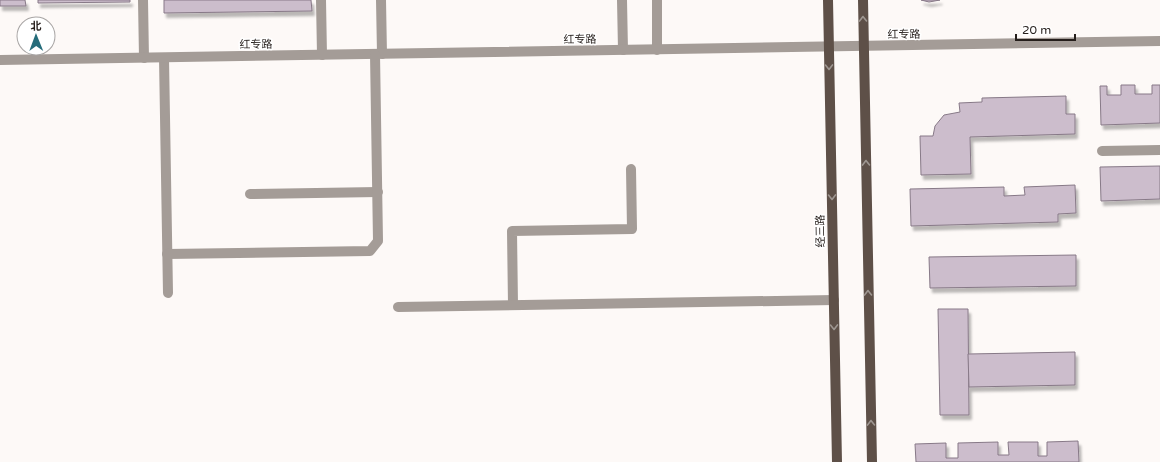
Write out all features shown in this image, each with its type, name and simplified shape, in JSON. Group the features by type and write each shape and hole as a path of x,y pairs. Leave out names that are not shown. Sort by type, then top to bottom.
{"main road":[{"name":"经三路","path":"828,0 837,462"},
{"path":"863,0 872,462"}],"street":[{"path":"143,0 144,58"},
{"path":"321,0 322,55"},
{"path":"167,254 370,251 378,242 378,54 381,0"},
{"path":"622,0 623,50"},
{"path":"657,0 658,50"},
{"name":"红专路","path":"0,60 1160,41"},
{"path":"164,58 168,293"},
{"path":"1102,151 1160,150"},
{"path":"513,305 512,231 632,229 630,169"},
{"path":"250,194 378,192"},
{"path":"398,307 834,300"}],"building":[{"path":"0,0 25,0 26,6 0,6"},
{"path":"38,0 130,0 130,2 38,3"},
{"path":"164,0 311,0 312,11 164,13"},
{"path":"921,0 940,0 929,2"},
{"path":"1121,85 1135,85 1135,94 1152,94 1152,85 1160,85 1160,123 1101,125 1100,86 1107,86 1107,95 1121,95"},
{"path":"1066,96 1066,114 1075,114 1075,134 970,137 971,174 921,175 920,136 933,136 935,126 944,115 960,112 959,103 982,102 982,98"},
{"path":"1160,166 1160,199 1101,201 1100,167"},
{"path":"1075,185 1076,213 1058,214 1058,222 911,226 910,189 1004,187 1004,196 1025,195 1024,187"},
{"path":"1076,255 1076,286 930,288 929,257"},
{"path":"938,309 968,309 969,415 940,415"},
{"path":"1075,352 1075,385 969,387 968,354"},
{"path":"1078,441 1079,462 916,462 915,444 946,443 946,458 958,458 958,443 998,442 998,455 1009,455 1008,442 1038,442 1038,456 1047,456 1047,442"}]}
